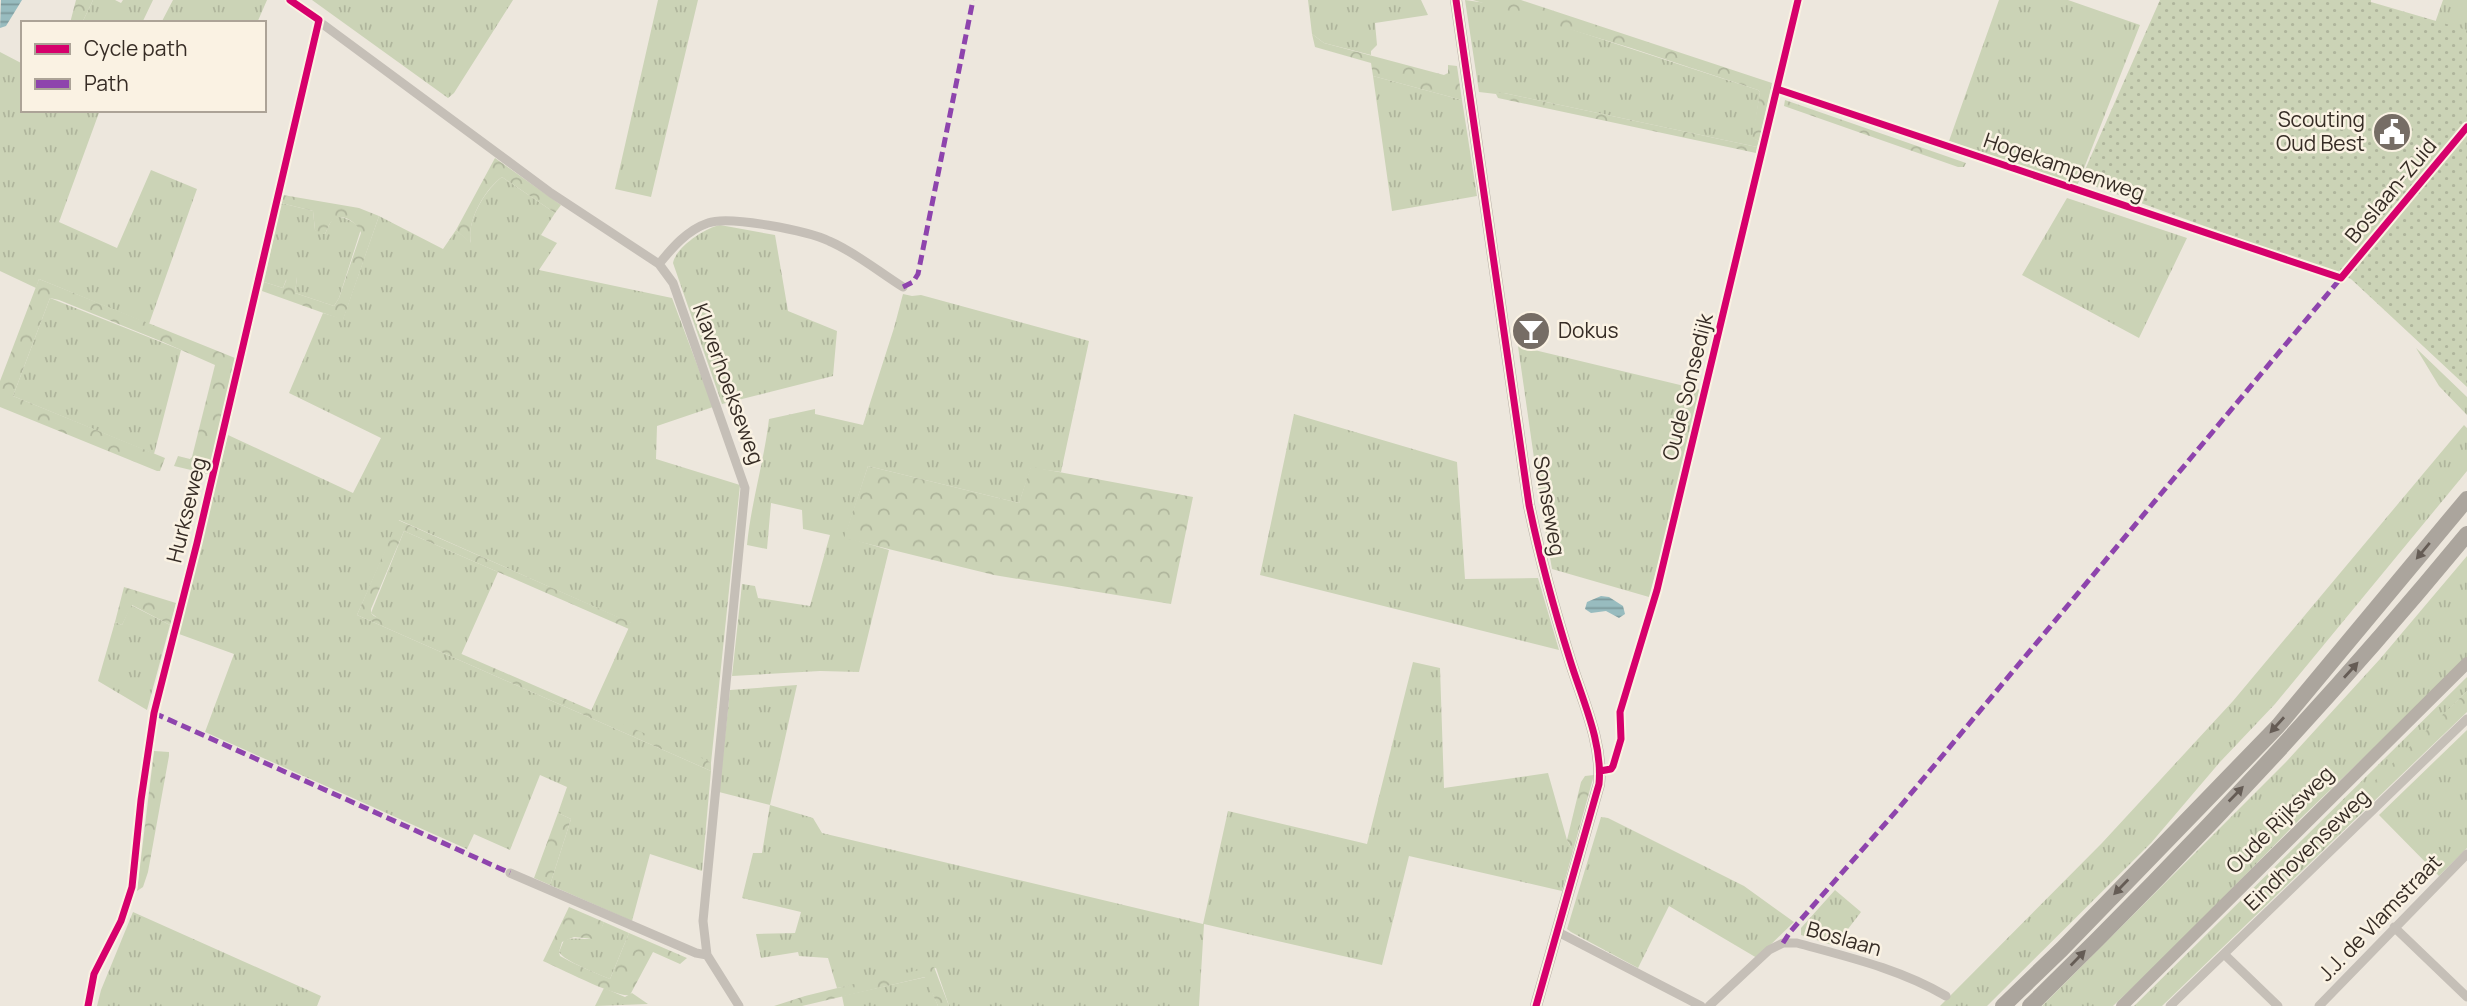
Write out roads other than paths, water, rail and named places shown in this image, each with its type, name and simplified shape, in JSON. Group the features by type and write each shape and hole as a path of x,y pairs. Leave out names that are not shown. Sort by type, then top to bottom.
{"highway":[{"path":"2003,1006 2062,949 2278,726 2467,499"},
{"path":"2030,1006 2289,739 2467,534"}],"main road":[{"name":"Sonseweg","path":"1456,0 1529,505 1544,576 1599,757 1599,785 1536,1006"},
{"name":"Oude Rijksweg","path":"2122,1006 2467,663"}],"street":[{"name":"Klaverhoekseweg","path":"290,0 519,170 659,264 673,283 746,488 703,921 707,955 739,1006"},
{"name":"Hurkseweg","path":"88,1006 94,974 121,921 130,895 154,713 197,544 319,20"},
{"name":"Boslaan-Zuid","path":"2349,269 2467,127"},
{"path":"659,264 670,250 699,226 722,220 735,220 833,242 903,287"},
{"name":"Eindhovenseweg","path":"2170,1006 2467,719"},
{"name":"J.J. de Vlamstraat","path":"2319,1006 2467,854"},
{"path":"510,873 696,953 707,955"},
{"path":"2394,927 2467,997"},
{"path":"1556,930 1701,1006"},
{"name":"Boslaan","path":"1709,1006 1769,950 1783,943 1797,943 1877,965 1921,982 1946,996"},
{"path":"2224,954 2278,1006"},
{"path":"2458,988 2467,979"}],"water":[{"path":"1,0 22,0 6,26 0,28"},
{"path":"1601,596 1609,597 1623,606 1625,614 1619,618 1606,611 1591,613 1585,609 1587,602"}],"place":[{"name":"Scouting Oud Best","path":"2392,132"},
{"name":"Dokus","path":"1531,331"}]}
